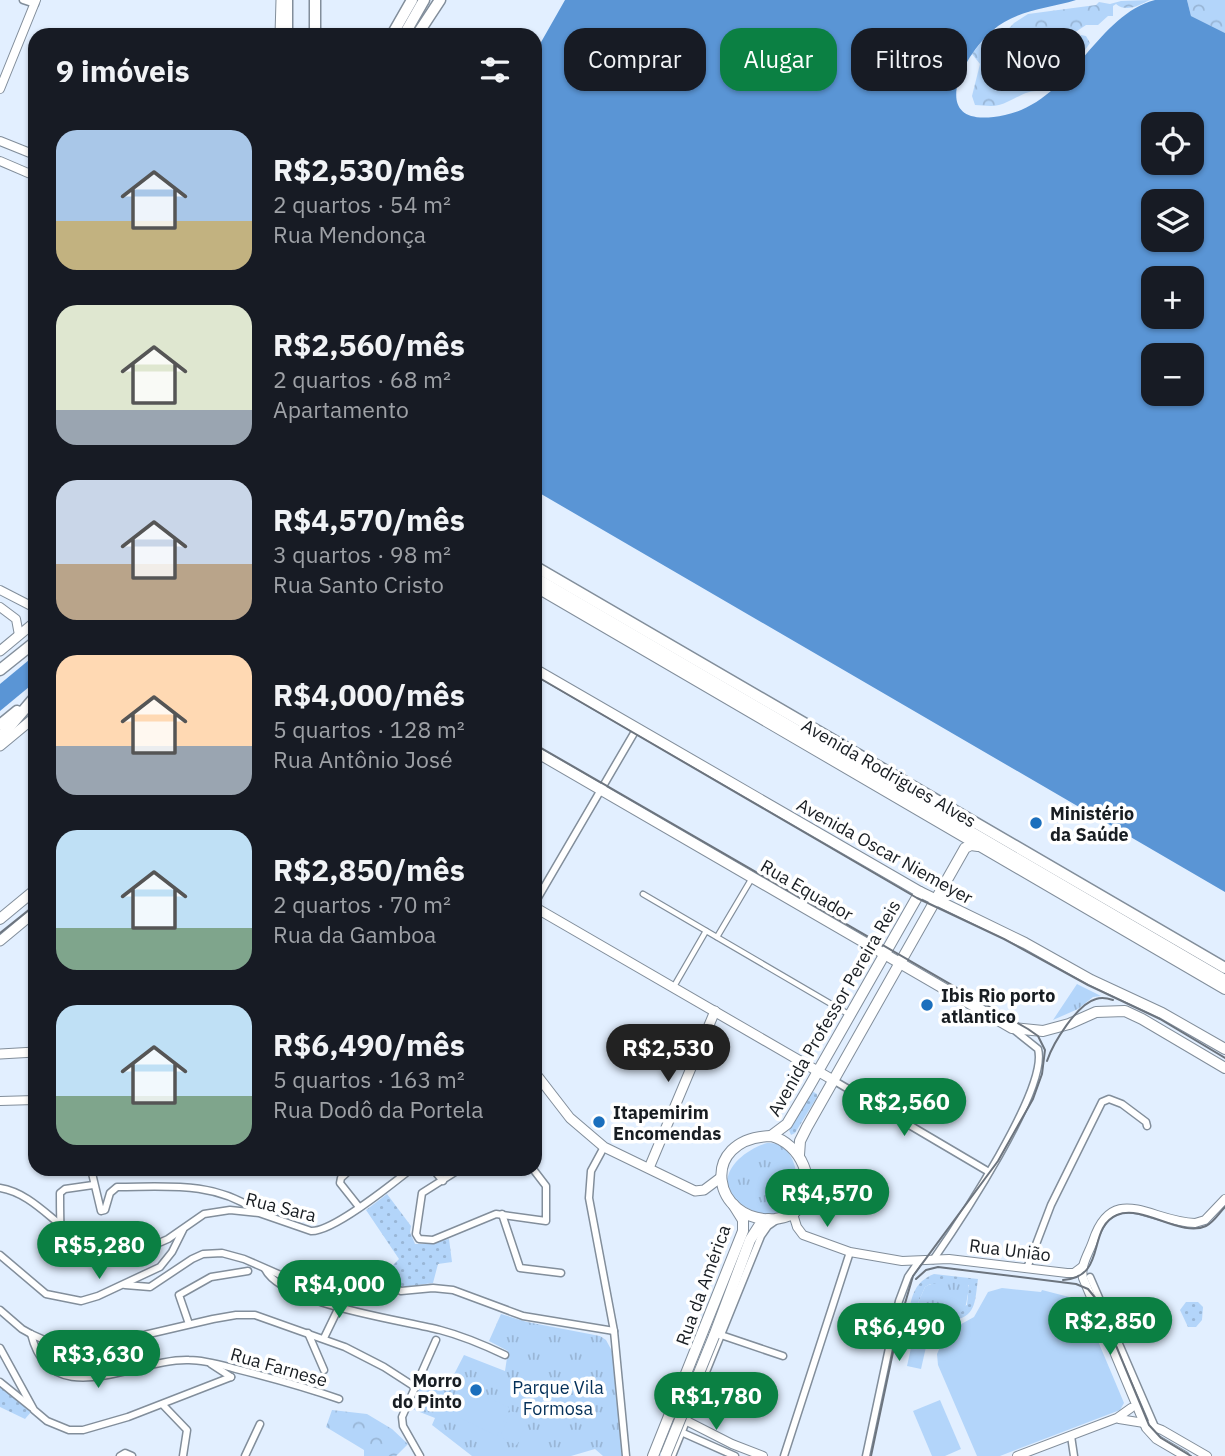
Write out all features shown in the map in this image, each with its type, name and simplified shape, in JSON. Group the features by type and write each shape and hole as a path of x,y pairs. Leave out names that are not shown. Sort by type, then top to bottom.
{"highway":[{"path":"287,0 287,28"},
{"path":"315,0 315,28"},
{"path":"396,28 412,0"},
{"path":"408,28 424,0"},
{"path":"422,28 440,0"},
{"path":"431,28 447,0"},
{"name":"Avenida Rodrigues Alves","path":"542,570 1225,968"},
{"name":"Avenida Rodrigues Alves","path":"542,586 592,611 1225,980"},
{"path":"0,670 28,648"},
{"path":"0,725 28,703"},
{"path":"0,738 28,705"}],"main road":[{"path":"280,28 281,0"},
{"name":"Avenida Rodrigues Alves","path":"542,586 1225,989"},
{"path":"0,651 28,628"},
{"name":"Avenida Oscar Niemeyer","path":"542,673 936,901 1162,1013 1225,1049"},
{"path":"0,746 28,723"},
{"name":"Rua Equador","path":"542,755 1012,1028 1043,1031 1069,1024 1096,1012 1125,1011 1225,1068"},
{"name":"Avenida Professor Pereira Reis","path":"799,1155 802,1136 965,848 971,845 980,846"},
{"name":"Avenida Professor Pereira Reis","path":"771,1136 787,1124 920,892"},
{"path":"0,919 28,896"},
{"path":"542,912 833,1080"},
{"path":"0,941 28,918"},
{"path":"1121,929 1136,928"},
{"path":"649,1168 715,1011"},
{"path":"0,1054 28,1052"},
{"path":"542,1082 570,1118 604,1147 697,1191 706,1189 720,1178"},
{"path":"771,1136 788,1142 799,1155 807,1189 804,1200 793,1214 768,1219 751,1216 733,1204 725,1193 720,1178 722,1163 732,1149 746,1140 771,1136"},
{"name":"Rua da América","path":"653,1456 743,1231 743,1220 733,1204"},
{"path":"668,1455 718,1335 750,1240 759,1226 768,1219"}],"street":[{"path":"0,89 36,2 23,0"},
{"path":"0,141 28,152"},
{"path":"0,161 28,173"},
{"path":"0,590 28,605"},
{"path":"13,615 20,616 24,612 22,602"},
{"path":"0,607 13,615 18,622 19,635"},
{"path":"542,891 637,728"},
{"path":"717,937 752,877"},
{"path":"643,894 850,1015"},
{"path":"673,988 706,931"},
{"path":"933,1260 989,1172 1031,1091 1040,1053 1036,1046 1012,1028"},
{"path":"833,1080 989,1172"},
{"path":"1027,1268 1051,1205 1102,1102 1109,1099 1122,1104 1146,1122 1147,1126"},
{"path":"0,1101 28,1100"},
{"path":"604,1147 592,1171 589,1198 614,1331 626,1456"},
{"path":"92,1176 100,1209 103,1211 110,1193 117,1187 187,1186 227,1195 259,1213"},
{"path":"343,1176 340,1182 359,1207"},
{"name":"Rua Sara","path":"62,1226 61,1252 64,1260 84,1237 108,1247 156,1245 204,1214 215,1211 243,1210 259,1213 315,1231 324,1229 359,1207 401,1176"},
{"path":"439,1176 443,1181"},
{"path":"450,1176 424,1191 421,1196 416,1234 419,1239 433,1240 502,1214 546,1221 545,1186 538,1176"},
{"path":"62,1226 62,1190 93,1185"},
{"path":"0,1188 27,1199 62,1226"},
{"path":"1144,1423 1087,1288 1082,1275 1083,1265 1100,1223 1115,1210 1130,1209 1195,1223 1205,1220 1225,1199"},
{"path":"502,1214 520,1268 561,1273"},
{"name":"Rua União","path":"793,1214 803,1235 850,1252 919,1261 957,1259 1072,1273 1083,1265"},
{"path":"668,1455 682,1433 718,1335 764,1231 779,1218"},
{"path":"2,1259 41,1290 59,1298 88,1299 160,1267 172,1252 184,1228"},
{"path":"784,1456 850,1252"},
{"path":"125,1284 150,1287 192,1259 212,1253 228,1254 308,1287 359,1276 375,1279 401,1291 433,1288 453,1290 523,1316 614,1331"},
{"path":"866,1456 899,1301 908,1278 919,1261"},
{"path":"1083,1265 1155,1427"},
{"path":"265,1269 275,1282 306,1298 461,1336 505,1355"},
{"path":"189,1324 178,1295 212,1278 248,1271"},
{"path":"1072,1273 1081,1285 1131,1408 1153,1436 1185,1456"},
{"path":"324,1338 339,1307"},
{"path":"0,1310 31,1334 62,1346 86,1348 246,1314 324,1338 364,1356 415,1387"},
{"name":"Rua Farnese","path":"308,1332 324,1370"},
{"path":"31,1334 34,1347 43,1363 58,1372 77,1378 170,1361 206,1361"},
{"path":"718,1335 783,1356"},
{"path":"420,1456 402,1422 436,1340"},
{"path":"0,1348 34,1410"},
{"name":"Rua Farnese","path":"206,1361 269,1376 340,1399"},
{"name":"Rua Farnese","path":"163,1405 231,1377 206,1361"},
{"path":"0,1382 55,1425 76,1430 163,1405 187,1430 183,1456"},
{"path":"1017,1456 1117,1418 1131,1408"},
{"path":"671,1414 763,1456"},
{"path":"1117,1418 1155,1427 1207,1456"},
{"path":"245,1456 260,1424"},
{"path":"666,1426 735,1456"},
{"path":"1071,1436 1074,1456"},
{"path":"121,1455 132,1456"}],"green space":[{"path":"1150,0 1129,8 1116,4 1113,6 1113,16 1108,16 1098,25 1086,25 1082,28 1009,28 1028,14 1121,1"},
{"path":"1187,0 1225,0 1225,33 1191,16"},
{"path":"1085,36 1086,36 1090,43 1085,50"},
{"path":"981,43 981,91 1038,91 1028,92 999,105 975,105 972,96 980,64 972,54"},
{"path":"1077,984 1101,996 1093,997 1078,1009 1053,1020"},
{"path":"812,1091 817,1097 795,1133 791,1135 789,1130"},
{"path":"767,1143 781,1146 791,1157 796,1171 796,1187 791,1202 782,1212 767,1215 746,1207 734,1198 728,1179 737,1161 756,1147"},
{"path":"387,1194 411,1226 410,1232 415,1244 449,1239 452,1262 438,1264 433,1283 402,1287 381,1277 399,1259 366,1210"},
{"path":"934,1274 978,1279 974,1305 967,1315 955,1320 947,1316 948,1312 967,1305 969,1285 930,1284 925,1287 918,1303 908,1315 918,1285"},
{"path":"960,1280 967,1282 969,1289 962,1311 948,1312 944,1323 909,1315 925,1287"},
{"path":"1002,1288 1042,1290 1077,1299 1082,1303 1124,1403 1120,1410 1000,1456 977,1456 938,1365 937,1354 944,1338 954,1328 974,1317 988,1292"},
{"path":"1186,1302 1198,1302 1203,1307 1202,1320 1196,1327 1188,1327 1180,1310"},
{"name":"Parque Vila Formosa","path":"501,1314 527,1322 600,1336 606,1340 612,1351 625,1456 603,1456 595,1449 571,1456 472,1456 432,1425 435,1418 407,1407 421,1378 447,1388 464,1355 505,1371 508,1351 489,1341"},
{"path":"916,1317 944,1323 940,1339 913,1333"},
{"path":"914,1334 928,1338 921,1369 907,1366"},
{"path":"0,1383 31,1412 25,1419 0,1407"},
{"path":"465,1387 510,1408 497,1436 452,1414"},
{"path":"940,1400 961,1449 945,1456 932,1456 913,1411"},
{"path":"332,1410 367,1414 392,1429 408,1444 396,1456 364,1456 364,1450 326,1427"},
{"path":"511,1411 528,1419 517,1445 500,1437"}],"water":[{"path":"565,0 1076,0 1032,11 996,28 981,28 981,43 967,63 967,28 851,28 851,91 956,91 958,104 965,113 981,118 1005,115 1028,107 1050,91 1085,91 1085,56 1116,23 1134,9 1155,0 1187,0 1191,16 1225,33 1225,892 542,494 542,40"},
{"path":"28,661 28,688 0,711 0,684"}],"tram line":[{"path":"542,679 917,898 1160,1019 1225,1058"},
{"path":"542,748 1028,1029 1038,1036 1045,1050 1042,1074 1033,1099 998,1161 913,1276 899,1324 871,1456"},
{"path":"0,933 28,911"},
{"path":"1047,1061 1060,1035 1081,1008 1098,998 1113,1000"},
{"path":"1063,1280 1077,1277 1086,1270 1092,1262 1102,1230 1108,1221 1117,1215 1138,1214 1196,1229 1209,1224 1225,1207"},
{"path":"916,1279 926,1270 938,1267 1076,1284 1088,1289 1097,1300 1149,1425 1161,1438 1191,1456"}],"place":[{"name":"Ministério da Saúde","path":"1036,823"},
{"name":"Ibis Rio porto atlantico","path":"927,1005"},
{"name":"Itapemirim Encomendas","path":"599,1122"},
{"name":"Morro do Pinto","path":"476,1390"}]}
